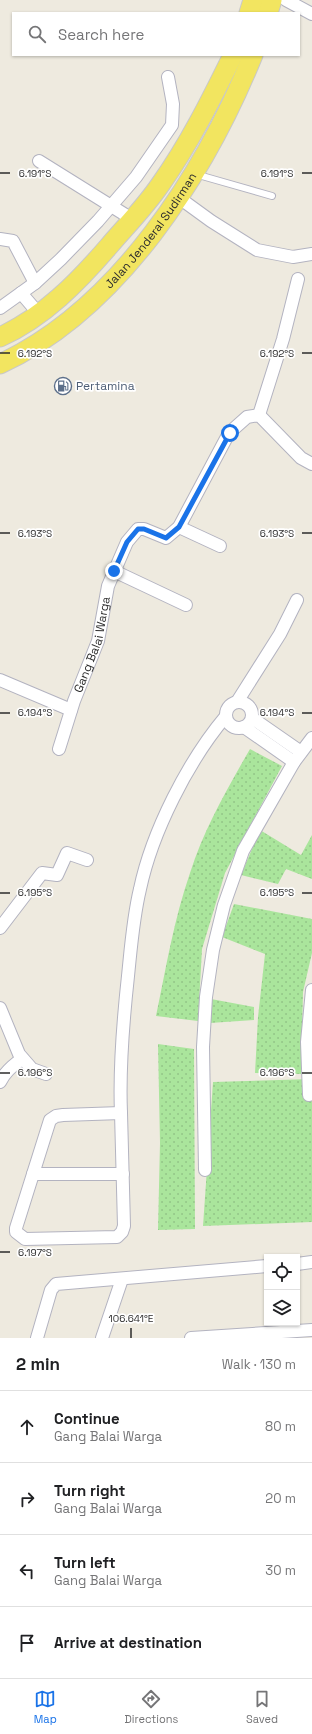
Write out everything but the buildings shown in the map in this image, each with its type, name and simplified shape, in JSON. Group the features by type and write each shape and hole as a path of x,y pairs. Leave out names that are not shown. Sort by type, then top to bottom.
{"main road":[{"path":"249,12 253,0"},
{"path":"268,12 272,0"},
{"name":"Jalan Jenderal Sudirman","path":"0,337 38,314 64,293 94,263 159,187 178,158 207,107 232,56"},
{"name":"Jalan Jenderal Sudirman","path":"0,364 23,353 63,324 114,280 151,237 193,174 234,102 253,56"}],"street":[{"path":"286,0 312,14"},
{"path":"0,308 35,283 87,232 136,177 160,144 172,126 173,117 168,77"},
{"path":"160,144 178,158"},
{"path":"39,161 110,207 132,219"},
{"path":"178,197 211,222 257,250 293,256 312,254"},
{"path":"0,239 13,241 35,283"},
{"path":"298,279 283,339 259,415 301,458 312,464"},
{"path":"21,293 38,314"},
{"name":"Gang Balai Warga","path":"0,680 71,710 98,641 108,586 127,542 138,529 144,529 166,538 179,527 230,433 247,418 259,415"},
{"path":"179,527 220,546"},
{"path":"114,571 186,605"},
{"path":"121,1113 56,1116 50,1120 16,1232 25,1239 117,1237 122,1232 124,1226 124,1174 120,1079 124,1009 140,888 154,843 179,785 194,760 226,716 229,707 237,702 280,634 297,600"},
{"path":"226,716 232,726 238,728 248,722 252,712 248,706 237,702"},
{"path":"59,749 71,710"},
{"path":"248,722 297,757"},
{"path":"205,1170 203,1047 206,997 213,950 224,905 243,851 297,757 312,738"},
{"path":"0,928 42,873 57,876 67,853 87,860"},
{"path":"309,1095 307,1042 312,990"},
{"path":"0,1008 22,1059 32,1069 46,1074"},
{"path":"0,1082 13,1065 22,1059"},
{"path":"33,1174 124,1174"},
{"path":"300,1264 312,1262"},
{"path":"37,1338 52,1290 56,1284 264,1266"},
{"path":"102,1338 122,1279"},
{"path":"191,1338 312,1330"}],"lane":[{"path":"193,174 272,196"}],"green space":[{"path":"250,749 282,766 225,873 202,949 198,1021 156,1016 184,890 202,841"},
{"path":"260,830 301,855 312,835 312,879 286,869 278,884 241,875"},
{"path":"234,904 312,919 312,953 303,992 301,1074 255,1073 258,1017 265,954 222,937"},
{"path":"211,999 254,1007 254,1020 210,1023"},
{"path":"158,1044 194,1049 195,1229 158,1230 160,1143"},
{"path":"312,1079 312,1222 203,1226 213,1082"}],"place":[{"name":"Pertamina","path":"63,386"}],"route":[{"path":"114,571 127,542 138,529 144,529 166,538 179,527 230,433"}]}
